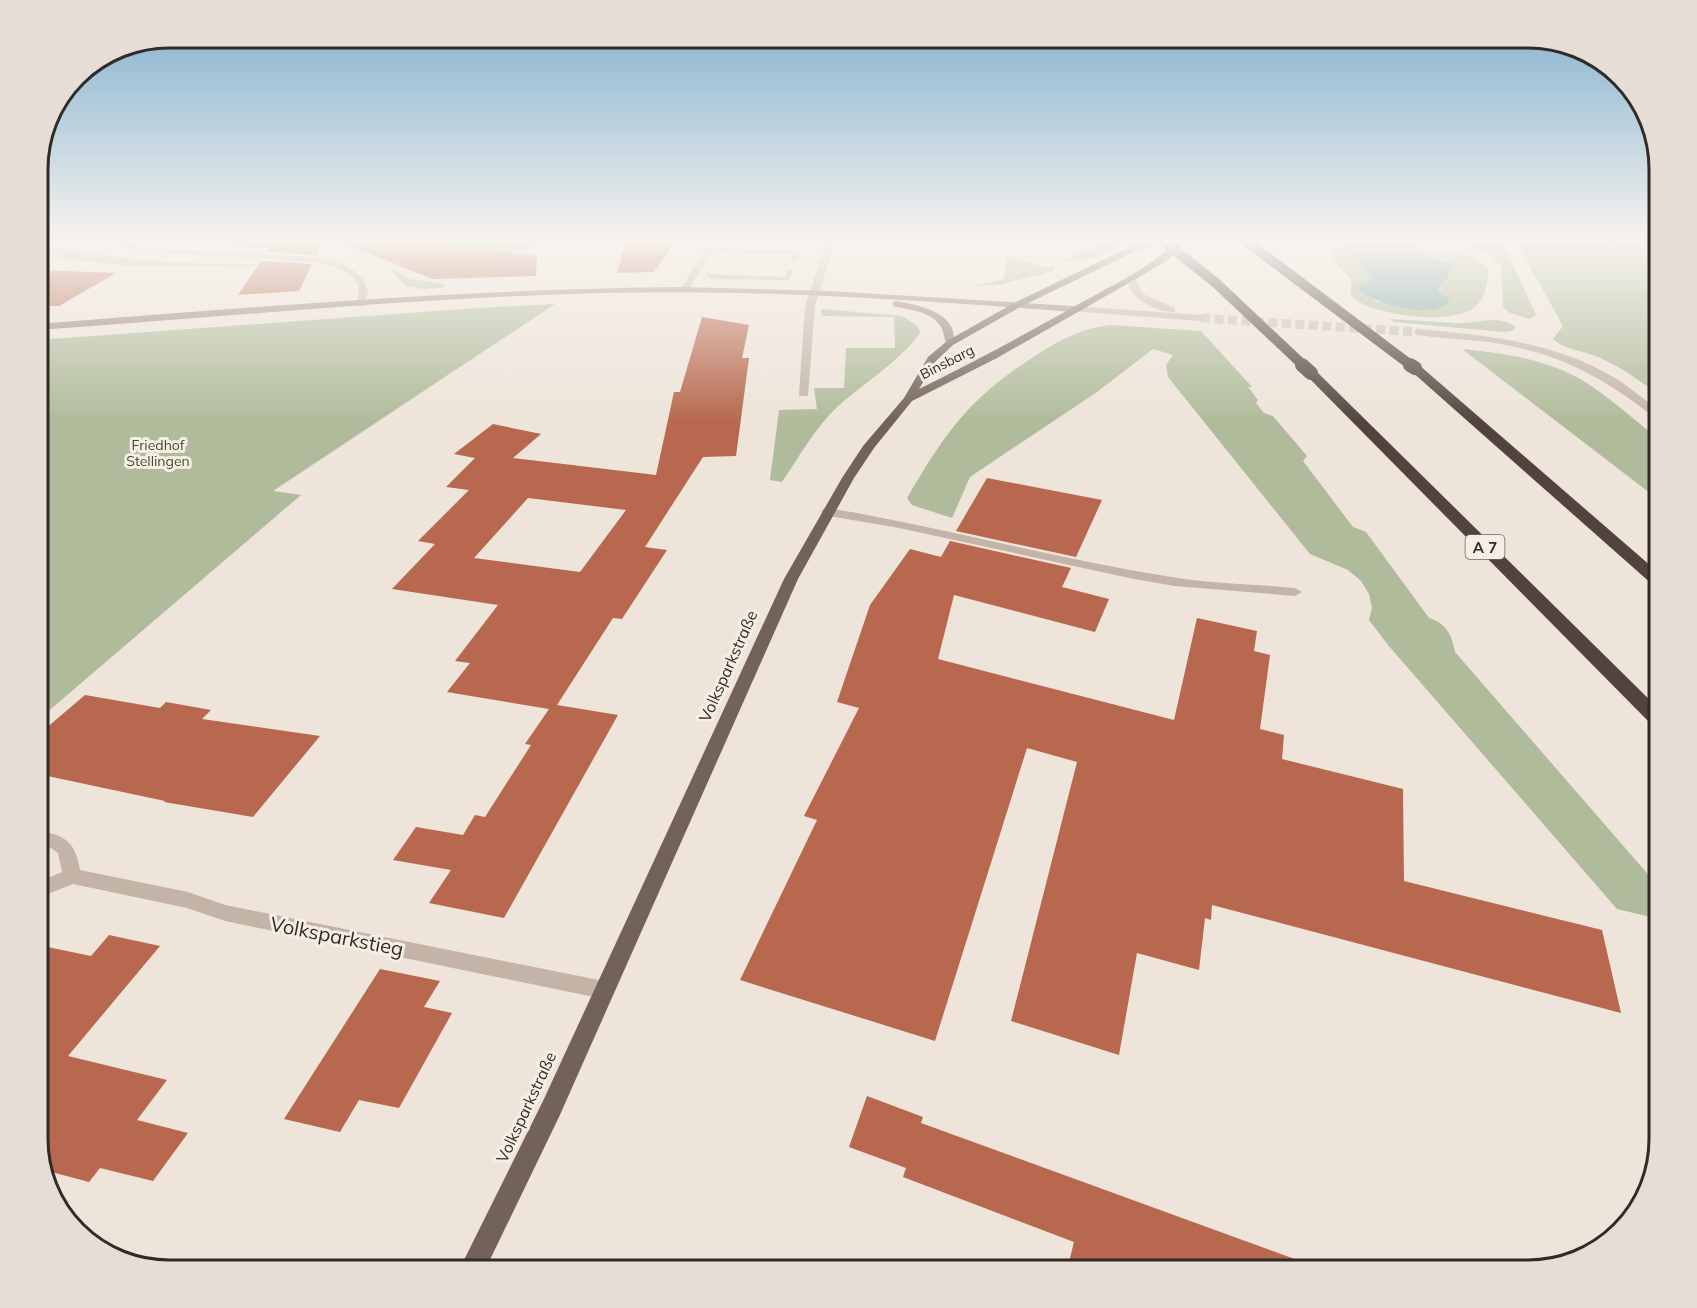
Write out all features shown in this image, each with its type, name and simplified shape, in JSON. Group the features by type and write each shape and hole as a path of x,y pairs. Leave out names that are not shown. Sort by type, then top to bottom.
{"highway":[{"name":"A 7","path":"1234,300 1311,373 1649,710"},
{"path":"1324,300 1415,368 1649,572"}],"main road":[{"name":"Binsbarg","path":"827,512 869,446 908,399 932,359 950,343 1025,300"},
{"name":"Binsbarg","path":"908,399 993,356 1090,300"},
{"name":"Volksparkstraße","path":"477,1260 551,1109 791,579 827,512"}],"street":[{"path":"360,304 361,300"},
{"path":"48,326 416,300"},
{"path":"804,394 812,300"},
{"path":"867,300 905,306 930,313 945,322 950,343"},
{"path":"950,300 1201,318 1146,300"},
{"path":"1418,332 1510,343 1571,360 1612,381 1649,409"},
{"path":"827,512 899,524 1134,575 1175,582 1295,592"},
{"path":"48,839 64,845 72,876 48,886"},
{"name":"Volksparkstieg","path":"72,876 188,900 225,913 604,990"}],"green space":[{"path":"1357,300 1374,300 1428,309 1440,300 1481,300 1475,307 1464,313 1431,317 1393,313"},
{"path":"1503,300 1529,300 1536,315 1530,319 1510,313 1503,307"},
{"path":"1549,300 1649,300 1649,388 1630,374 1598,357 1557,342 1553,339 1563,326"},
{"name":"Friedhof Stellingen","path":"555,304 273,491 301,495 48,711 48,339"},
{"path":"821,309 902,316 916,325 921,332 892,363 829,415 782,482 770,480 779,410 817,409 814,388 844,388 846,348 895,348 894,317 822,316"},
{"path":"1390,319 1456,323 1495,320 1510,323 1516,327 1512,331 1504,332 1394,322"},
{"path":"1111,325 1201,331 1252,387 1248,387 1264,413 1273,416 1307,456 1303,461 1353,527 1366,532 1429,618 1444,626 1452,640 1455,652 1649,875 1649,917 1617,909 1388,645 1369,620 1372,608 1369,594 1361,581 1348,570 1310,554 1168,377 1166,365 1173,355 1153,349 1097,392 970,477 952,518 912,505 907,498 934,454 947,435 976,402 1012,371 1035,356 1062,340 1090,329"},
{"path":"1462,349 1508,355 1554,367 1582,380 1612,401 1649,431 1649,492"}],"water":[{"path":"1376,300 1449,300 1444,306 1420,310"}],"building":[{"path":"48,300 69,300 59,306 48,306"},
{"path":"702,317 749,325 742,358 749,358 736,456 703,457 645,547 667,550 622,619 613,618 557,705 618,715 504,918 429,903 451,870 393,860 416,827 463,835 475,815 485,817 531,745 525,744 549,709 447,692 470,663 455,661 498,605 392,589 435,544 418,541 469,490 446,487 475,458 454,454 493,424 541,434 513,458 656,475 674,392 680,392","holes":["528,498 626,510 580,572 474,558"]},
{"path":"987,478 1102,500 1076,557 956,531"},
{"path":"950,541 1071,568 1062,587 1109,599 1095,632 954,595 938,659 1174,720 1197,618 1257,631 1254,651 1270,655 1260,729 1284,735 1282,759 1403,789 1404,881 1602,930 1621,1013 1212,905 1211,920 1205,918 1199,970 1137,953 1119,1055 1011,1021 1077,762 1027,748 935,1041 740,980 817,820 804,816 859,708 837,702 870,605 910,549 941,557"},
{"path":"85,695 160,708 166,702 211,710 202,719 320,736 253,817 164,802 48,776 48,726"},
{"path":"109,935 160,946 68,1056 167,1080 137,1120 188,1133 153,1181 100,1168 89,1182 53,1172 48,1147 48,947 91,956"},
{"path":"380,969 440,981 424,1007 452,1013 399,1108 359,1100 340,1132 284,1119"},
{"path":"867,1096 923,1117 921,1123 1298,1260 1070,1260 1074,1242 903,1177 906,1168 849,1147"}],"tunnel":[{"path":"1201,318 1418,332"}]}
